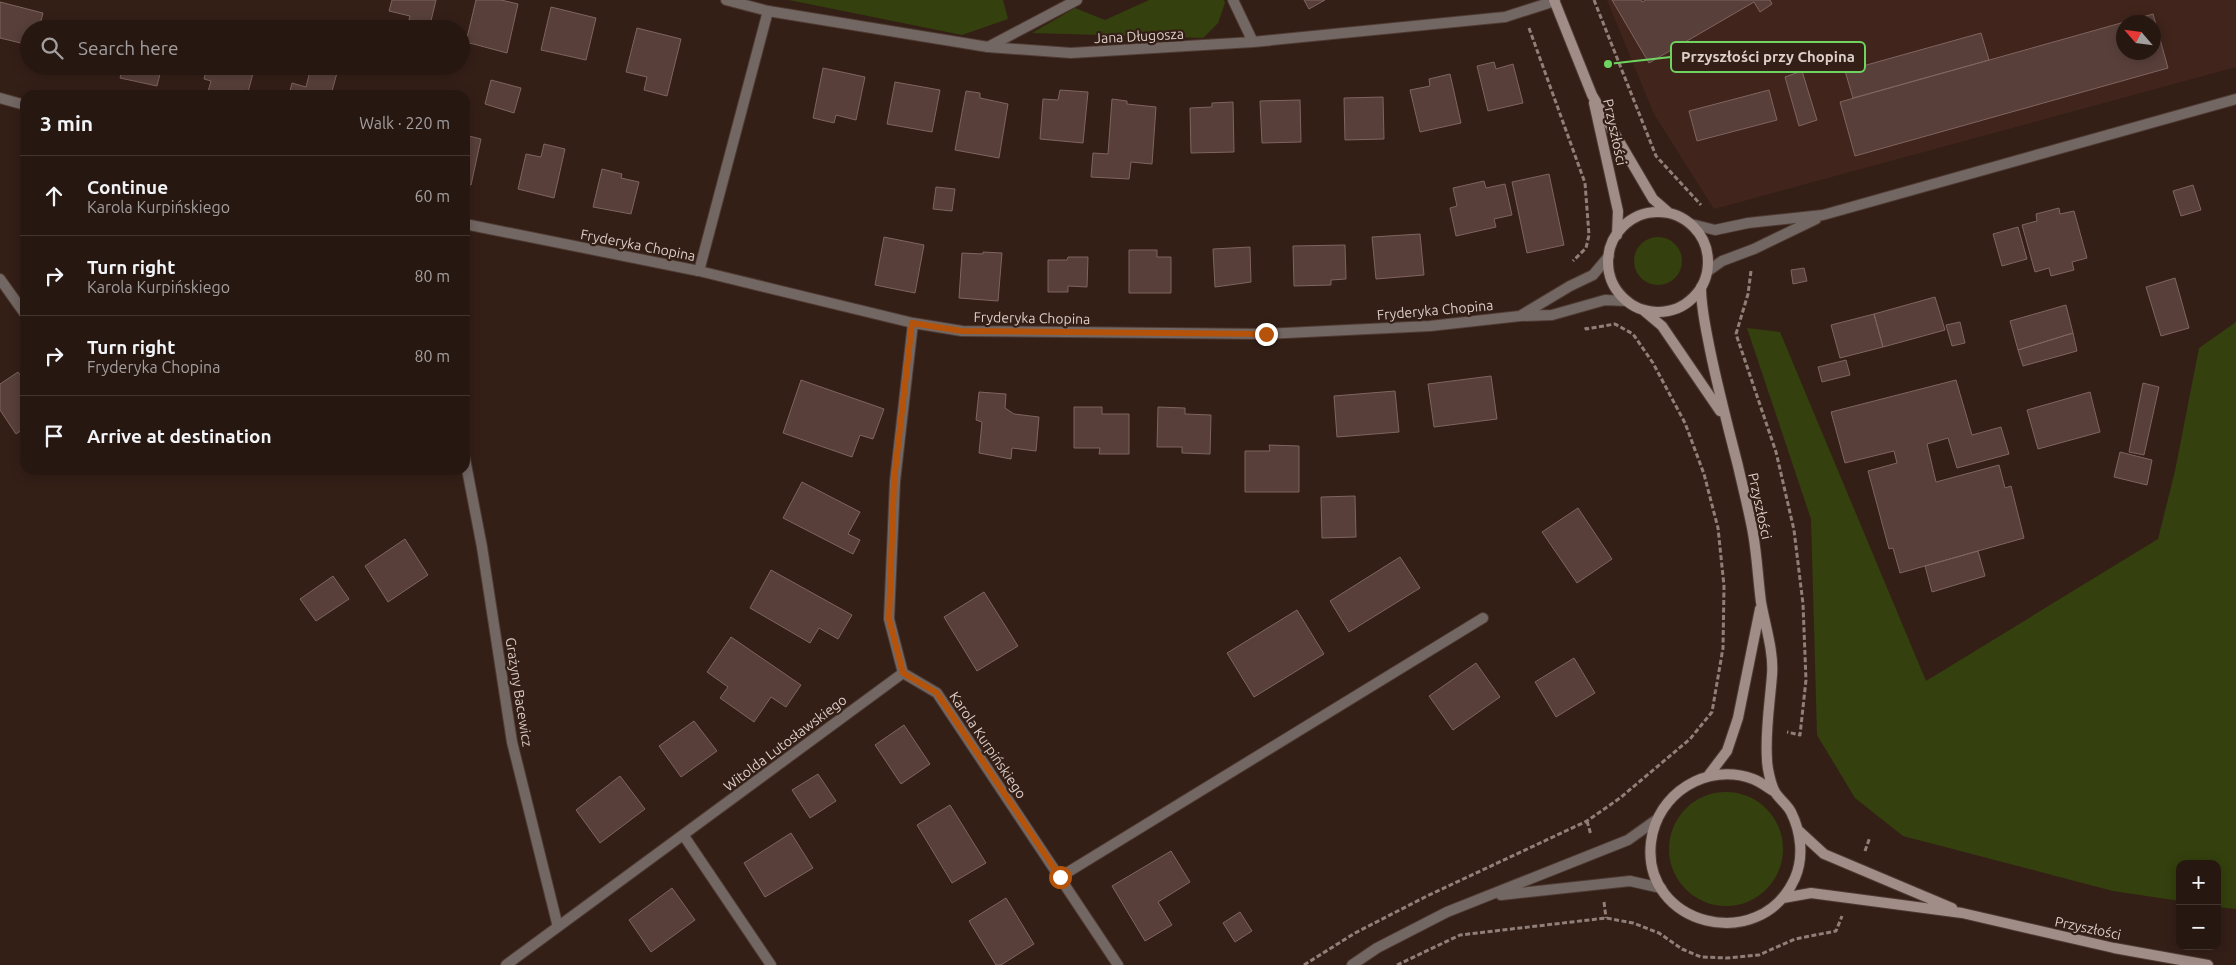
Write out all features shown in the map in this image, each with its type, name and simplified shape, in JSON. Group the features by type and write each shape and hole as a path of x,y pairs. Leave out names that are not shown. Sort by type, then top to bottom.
{"street":[{"name":"Jana Długosza","path":"726,0 768,11 988,48 1071,54 1253,42 1505,17 1555,0"},
{"path":"988,48 1077,0"},
{"path":"1233,0 1253,42"},
{"name":"Przyszłości","path":"1555,0 1592,95 1618,211 1616,235"},
{"path":"699,271 768,11"},
{"name":"Przyszłości","path":"1592,95 1654,199 1668,212"},
{"path":"0,98 20,104"},
{"path":"1691,224 1702,237 1708,254 1708,271 1701,287 1693,298 1682,306 1656,312 1642,309 1627,301 1616,288 1613,281 1610,273 1609,256 1616,235 1633,218 1648,213 1668,212 1691,224 1715,230 1748,223 1823,215 2236,99"},
{"path":"1708,271 1722,261 1754,249 1823,215"},
{"name":"Fryderyka Chopina","path":"470,225 699,271 912,323 962,331 1266,334 1430,326 1520,316 1552,315 1605,300 1627,301"},
{"name":"Fryderyka Chopina","path":"1520,316 1570,286 1593,275 1609,256"},
{"path":"0,279 20,307"},
{"name":"Przyszłości","path":"1701,287 1701,307 1723,415 1738,465 1753,533 1773,670 1766,760 1775,792"},
{"name":"Przyszłości","path":"1642,309 1662,326 1723,415"},
{"path":"903,673 889,619 894,481 912,323"},
{"name":"Grażyny Bacewicz","path":"468,475 482,548 512,742 558,927"},
{"name":"Przyszłości","path":"1708,776 1727,751 1738,718 1762,603"},
{"path":"1060,877 1483,618"},
{"name":"Witolda Lutosławskiego","path":"506,965 684,836 903,673"},
{"name":"Karola Kurpińskiego","path":"903,673 937,693 1118,965"},
{"path":"1732,774 1755,780 1775,792 1790,810 1799,831 1801,855 1795,878 1783,898 1765,913 1743,922 1720,924 1697,919 1677,906 1662,888 1652,867 1651,843 1656,820 1668,800 1687,785 1708,776 1732,774"},
{"path":"1352,965 1377,948 1438,917 1628,840 1656,820"},
{"name":"Przyszłości","path":"1799,831 1824,854 1962,912"},
{"path":"684,836 771,965"},
{"path":"1488,897 1630,881 1662,888"},
{"name":"Przyszłości","path":"1783,898 1811,894 1962,912 2105,946 2208,965"}],"path":[{"path":"1594,0 1656,156 1705,210"},
{"path":"1522,11 1585,184 1590,235 1586,248 1570,265"},
{"path":"1754,249 1748,294 1736,334 1776,452 1794,530 1803,604 1806,680 1800,735"},
{"path":"1304,965 1355,933 1419,900 1587,821 1620,798 1690,739 1712,712 1723,648 1724,586 1718,528 1704,474 1686,423 1653,363 1633,334 1615,324 1586,329"},
{"path":"1859,868 1870,837"},
{"path":"1397,965 1460,935 1606,918 1642,926 1659,933 1682,949 1701,957 1727,958 1759,955 1795,939 1836,931 1849,899"}],"shaded area":[{"path":"1607,0 2236,0 2236,67 1714,209 1654,114"}],"green space":[{"path":"789,0 1003,0 1008,19 962,35"},
{"path":"1149,0 1224,0 1225,3 1218,23 1203,38 1032,33 1075,8 1105,20"},
{"path":"1658,237 1667,239 1675,244 1680,252 1682,261 1680,270 1675,278 1667,283 1658,285 1649,283 1641,278 1636,270 1634,261 1636,252 1641,244 1649,239"},
{"path":"2236,322 2236,909 2221,907 2221,860 2176,860 2176,900 2113,891 1903,836 1855,798 1817,735 1811,519 1747,328 1780,332 1926,681 2158,539 2175,471 2199,348"},
{"path":"1726,792 1748,796 1767,808 1779,827 1783,849 1779,871 1767,890 1748,902 1726,906 1704,902 1685,890 1673,871 1669,849 1673,827 1685,808 1704,796"}],"building":[{"path":"392,0 436,0 431,20 409,20 410,16 389,11"},
{"path":"476,0 501,0 518,4 507,53 470,43 470,25"},
{"path":"1304,0 1325,0 1309,9"},
{"path":"1612,0 1641,0 1642,2 1646,0 1770,0 1772,4 1760,12 1754,2 1649,63"},
{"path":"0,2 43,13 41,20 20,20 20,43 0,38"},
{"path":"551,7 596,18 586,60 541,50"},
{"path":"2116,24 2116,60 2161,60 2161,43 2168,68 1855,156 1840,102"},
{"path":"637,28 681,39 667,96 644,90 647,77 626,72"},
{"path":"1981,33 1989,60 1853,98 1845,71"},
{"path":"1494,62 1496,69 1513,64 1523,103 1488,111 1477,66"},
{"path":"823,68 865,77 856,120 836,115 834,123 813,118"},
{"path":"1802,71 1817,120 1799,126 1785,77"},
{"path":"1450,74 1461,123 1420,132 1410,90 1430,86 1429,79"},
{"path":"121,75 160,75 157,86 120,78"},
{"path":"205,75 253,75 249,90 208,90 211,81 204,79"},
{"path":"309,75 336,75 332,90 290,90 292,83 306,87"},
{"path":"491,80 521,88 514,113 485,104"},
{"path":"895,82 940,90 932,132 887,124"},
{"path":"1060,90 1088,92 1083,143 1040,139 1043,99 1058,100"},
{"path":"1769,90 1777,120 1697,141 1689,111"},
{"path":"966,91 980,93 980,98 1008,104 999,158 955,150"},
{"path":"1383,97 1384,139 1345,140 1344,98"},
{"path":"1112,99 1127,101 1127,104 1156,107 1152,164 1131,162 1129,179 1091,177 1093,153 1108,154"},
{"path":"1300,100 1301,142 1262,143 1260,101"},
{"path":"1233,102 1234,152 1191,153 1190,108 1212,107 1212,103"},
{"path":"470,136 481,139 470,185"},
{"path":"544,144 565,149 554,198 518,189 526,154 541,157"},
{"path":"602,169 622,174 621,178 639,182 631,214 593,207"},
{"path":"1549,174 1564,245 1527,253 1512,182"},
{"path":"1484,181 1486,188 1505,184 1512,215 1494,219 1496,227 1456,236 1450,208 1457,206 1453,188"},
{"path":"2193,185 2201,210 2181,216 2173,191"},
{"path":"936,187 955,189 952,211 933,209"},
{"path":"2059,208 2060,214 2074,211 2087,258 2072,262 2074,270 2051,276 2049,268 2035,272 2022,225 2037,221 2036,214"},
{"path":"2018,227 2027,259 2002,266 1993,234"},
{"path":"1420,234 1424,275 1376,279 1372,237"},
{"path":"884,237 924,245 915,293 875,285"},
{"path":"1345,245 1346,279 1331,280 1331,285 1294,286 1293,246"},
{"path":"1250,247 1251,282 1215,287 1213,249"},
{"path":"1129,250 1157,250 1157,257 1171,257 1171,293 1129,293"},
{"path":"983,252 1002,253 998,301 959,298 962,253 983,254"},
{"path":"1068,257 1088,257 1087,287 1068,286 1068,292 1048,292 1048,260 1067,260"},
{"path":"1804,268 1807,281 1793,284 1791,270"},
{"path":"2175,278 2189,328 2161,336 2146,287"},
{"path":"1935,297 1945,330 1883,347 1874,314"},
{"path":"2066,305 2073,333 2018,350 2010,321"},
{"path":"1874,314 1883,347 1840,358 1831,325"},
{"path":"1960,322 1965,343 1952,346 1946,325"},
{"path":"2073,333 2077,351 2023,366 2018,350"},
{"path":"1846,360 1850,375 1822,382 1818,367"},
{"path":"18,372 20,375 20,431 16,434 0,410 0,384"},
{"path":"1491,376 1497,419 1434,427 1428,384"},
{"path":"801,380 884,409 873,439 860,435 852,457 783,433"},
{"path":"1956,380 1972,435 2001,427 2009,454 1957,468 1948,438 1927,444 1936,482 1999,465 2005,488 2011,486 2024,538 1900,573 1893,548 1889,549 1868,471 1897,463 1894,451 1845,463 1831,412"},
{"path":"2143,383 2159,387 2144,455 2129,452"},
{"path":"1395,391 1399,432 1337,437 1334,396"},
{"path":"979,392 1006,394 1005,408 1014,414 1039,417 1036,451 1012,448 1011,459 979,453 982,422 976,420"},
{"path":"2090,392 2100,432 2038,449 2027,410"},
{"path":"1074,407 1102,407 1102,414 1129,414 1129,454 1099,454 1100,448 1074,448"},
{"path":"1158,407 1185,408 1185,414 1211,415 1210,454 1182,453 1182,447 1157,447"},
{"path":"1269,445 1299,446 1299,492 1245,492 1245,451 1270,451"},
{"path":"2120,452 2152,460 2147,485 2114,477"},
{"path":"802,482 860,512 848,534 860,540 853,554 783,518"},
{"path":"1355,496 1356,537 1322,538 1321,497"},
{"path":"1578,508 1612,559 1577,583 1542,532"},
{"path":"405,539 428,575 388,602 365,566"},
{"path":"1978,551 1985,576 1932,592 1925,566"},
{"path":"1400,557 1420,588 1349,632 1330,601"},
{"path":"771,570 852,615 838,639 819,628 810,643 750,608"},
{"path":"333,576 349,599 316,621 300,599"},
{"path":"984,592 1018,646 977,671 944,617"},
{"path":"1297,610 1324,654 1254,697 1227,653"},
{"path":"731,637 801,685 786,707 771,697 754,722 720,698 728,687 707,672"},
{"path":"1574,658 1595,693 1556,717 1535,682"},
{"path":"1476,663 1500,697 1453,730 1429,696"},
{"path":"694,721 717,751 681,777 659,746"},
{"path":"904,725 930,764 901,784 875,745"},
{"path":"818,774 836,801 810,818 792,790"},
{"path":"620,776 645,809 600,843 576,810"},
{"path":"950,805 986,863 952,883 917,825"},
{"path":"791,833 813,868 765,897 744,863"},
{"path":"1171,851 1190,882 1158,902 1172,925 1145,941 1112,886"},
{"path":"672,888 695,920 651,952 629,920"},
{"path":"1006,898 1034,944 1001,965 996,965 969,921"},
{"path":"1240,912 1252,931 1235,942 1223,923"}],"place":[{"name":"Przyszłości przy Chopina","path":"1608,64"}],"route":[{"path":"1060,877 937,693 903,673 889,619 894,481 912,323 962,331 1266,334"}]}
